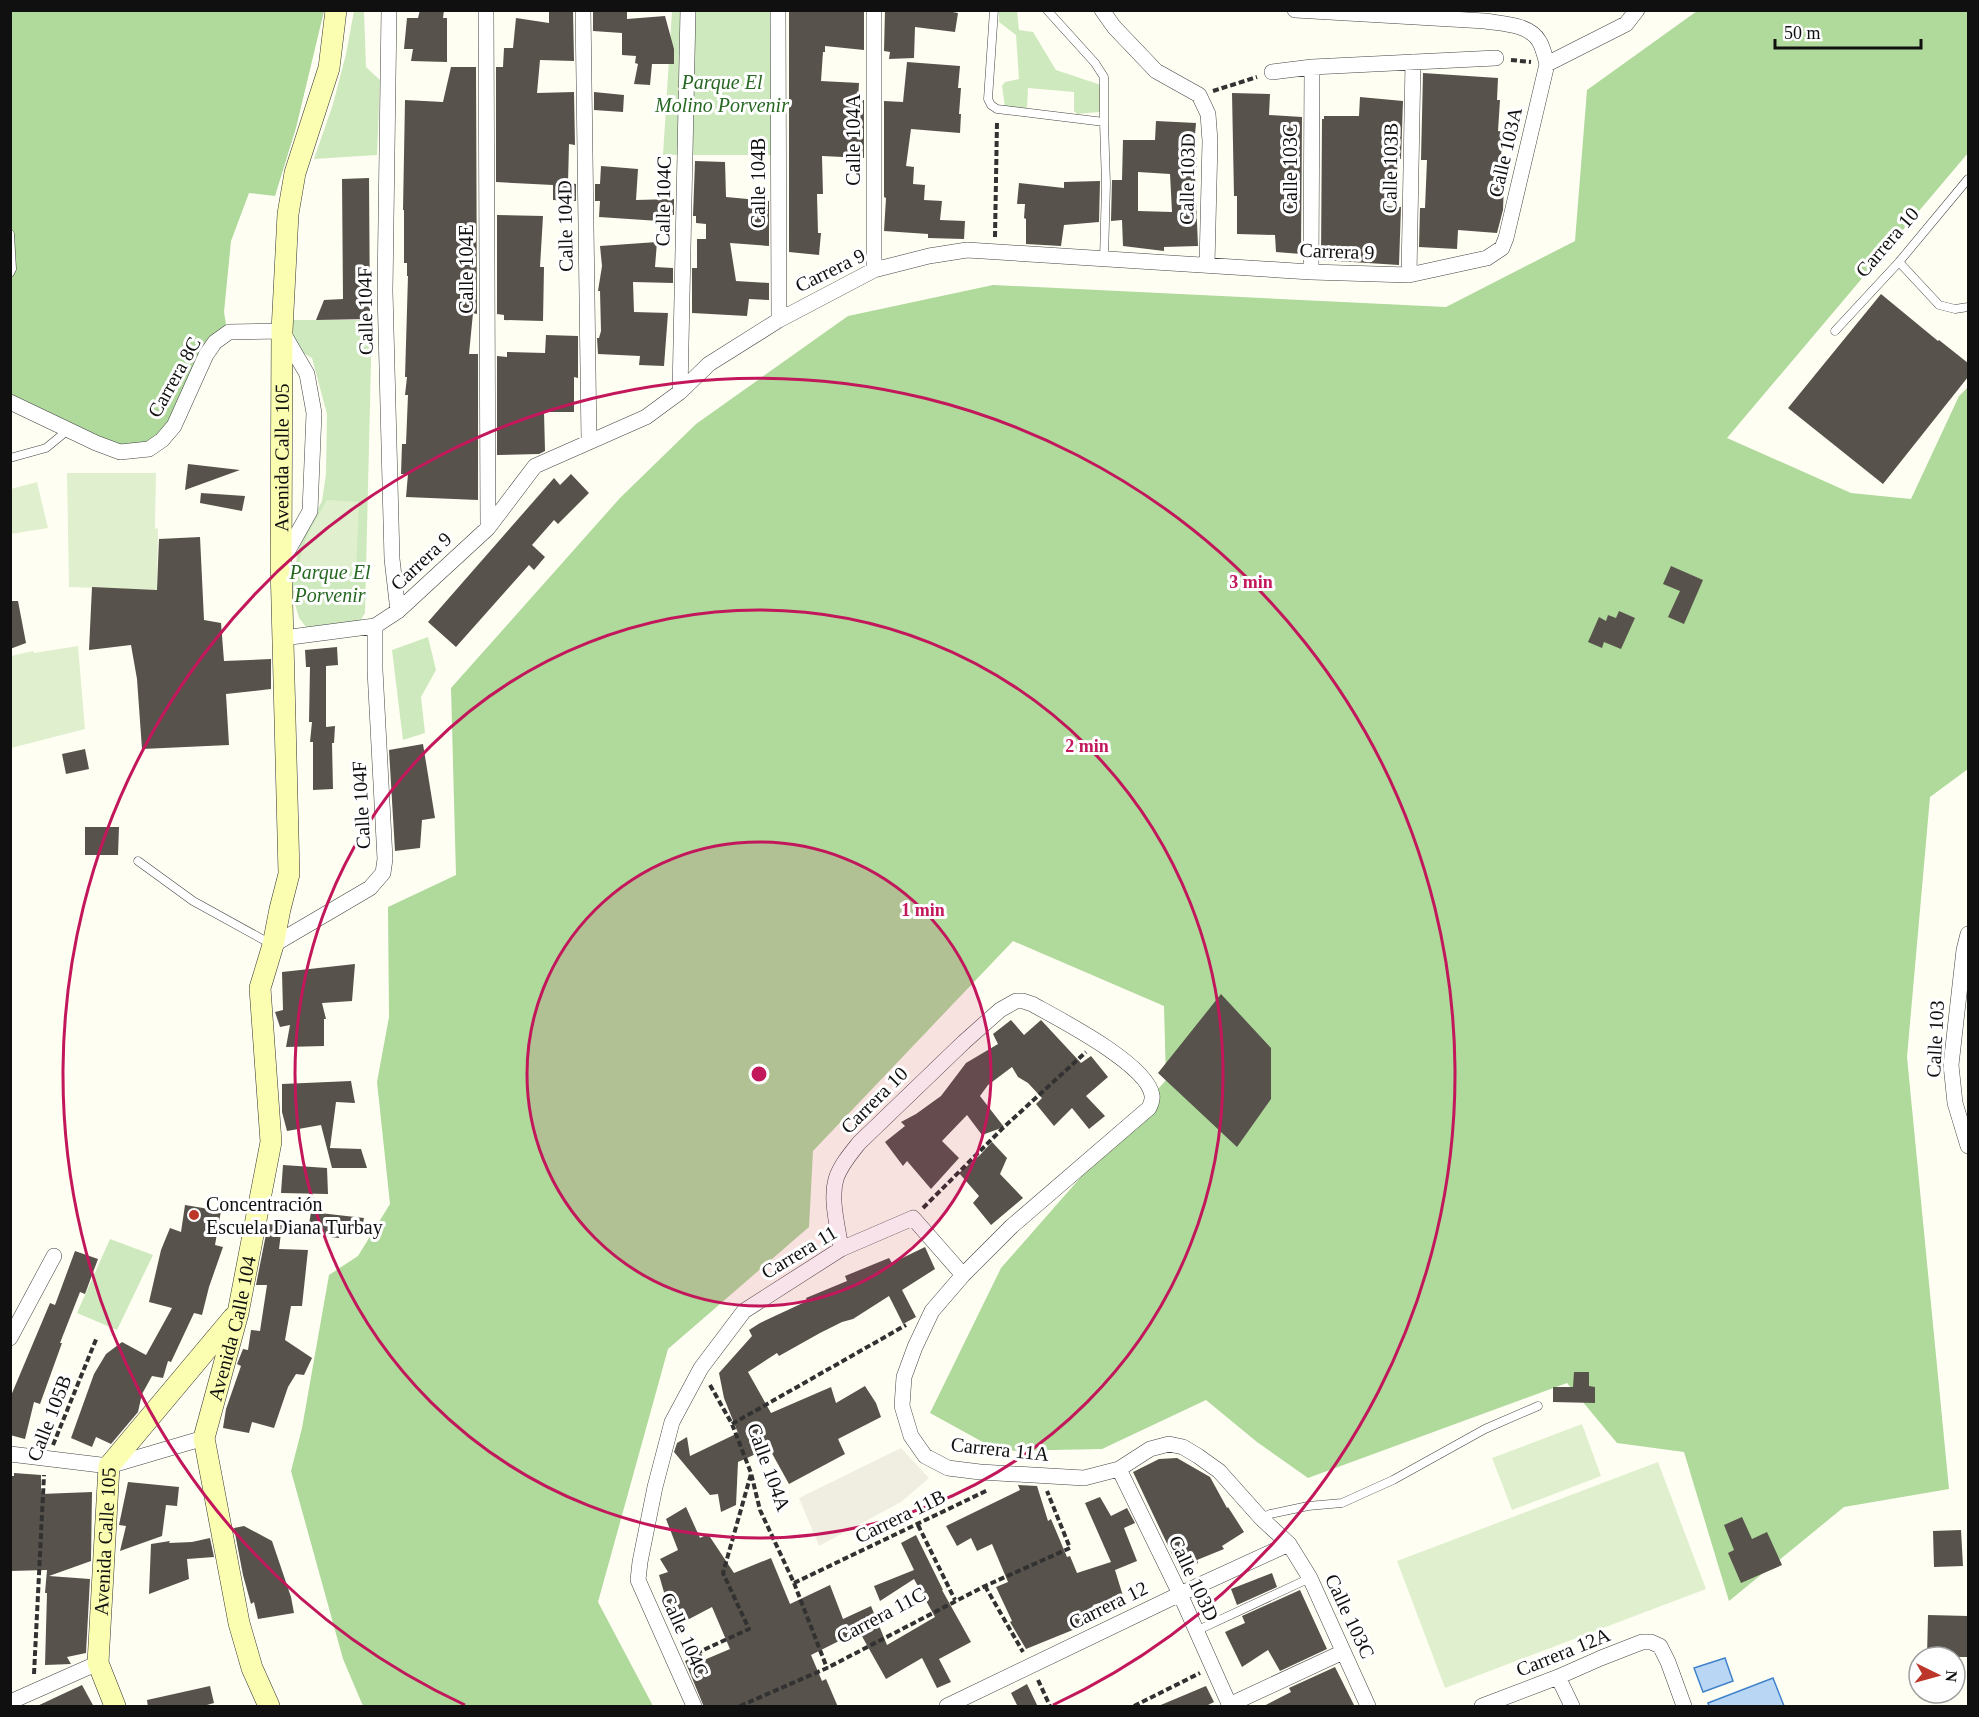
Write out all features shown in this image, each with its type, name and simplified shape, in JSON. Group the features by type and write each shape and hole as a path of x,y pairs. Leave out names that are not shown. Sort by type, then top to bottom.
{"main road":[{"name":"Avenida Calle 105","path":"280,909 289,874 281,564 282,331 288,214 295,173 329,68 336,10"},
{"name":"Avenida Calle 104","path":"269,1707 252,1668 239,1623 204,1438 238,1313 271,1142 260,987 273,945 280,909"},
{"name":"Avenida Calle 105","path":"115,1707 98,1663 109,1466 238,1313"}],"street":[{"name":"Calle 104F","path":"389,10 385,291 392,559 398,611"},
{"name":"Calle 104E","path":"486,10 488,528"},
{"name":"Calle 104D","path":"583,10 589,441"},
{"name":"Calle 104C","path":"680,392 688,10"},
{"name":"Calle 104B","path":"778,10 779,320"},
{"name":"Calle 104A","path":"873,270 874,10"},
{"path":"1102,10 1114,27 1156,71 1198,95"},
{"path":"1295,10 1486,16 1532,32 1540,42 1547,64 1626,24 1637,10"},
{"path":"1272,72 1312,67 1496,58"},
{"name":"Calle 103B","path":"1408,275 1413,62"},
{"name":"Calle 103A","path":"1502,248 1547,64"},
{"name":"Calle 103C","path":"1311,272 1312,67"},
{"name":"Calle 103D","path":"1198,95 1208,114 1210,141 1207,265"},
{"name":"Carrera 9","path":"283,638 375,626 398,611 488,528 535,466 646,417 680,392 709,363 779,320 873,270 930,256 967,250 1311,272 1408,275 1487,258 1502,248"},
{"name":"Carrera 8C","path":"10,402 120,452 149,449 162,440 174,426 214,342 229,333 282,331"},
{"path":"281,564 310,511 314,413 307,374 282,331"},
{"name":"Calle 104F","path":"273,945 370,888 382,873 385,859 375,669 375,626"},
{"name":"Calle 103","path":"1968,934 1964,950 1951,1065 1955,1103 1968,1146"},
{"name":"Carrera 10","path":"841,1249 834,1194 837,1177 847,1158 859,1143 1000,1010 1016,1001 1023,1000 1098,1041"},
{"name":"Carrera 11A","path":"1098,1041 1140,1074 1153,1096 1149,1108 1012,1226 963,1275 932,1311 904,1377 902,1406 911,1436 925,1456 948,1468 1084,1478 1119,1469"},
{"path":"913,1218 963,1275"},
{"name":"Carrera 11","path":"638,1580 655,1487 672,1422 701,1368 744,1311 841,1249 913,1218"},
{"path":"10,1338 54,1256"},
{"path":"10,1454 109,1466 204,1438"},
{"path":"1119,1469 1150,1449 1169,1444 1183,1448 1219,1471 1261,1518 1289,1544"},
{"name":"Calle 103D","path":"1119,1469 1180,1593 1230,1706"},
{"name":"Calle 103C","path":"1289,1544 1310,1578 1368,1707"},
{"name":"Carrera 12","path":"947,1707 1180,1593 1289,1544"},
{"name":"Calle 104C","path":"638,1580 694,1707"},
{"name":"Carrera 12A","path":"1482,1707 1642,1642 1651,1642 1659,1646 1668,1662 1684,1707"},
{"path":"1230,1706 1343,1652"},
{"path":"10,1702 98,1663"},
{"path":"1558,1677 1572,1707"}],"lane":[{"path":"994,10 988,99 991,105 997,109 1104,122"},
{"path":"1047,10 1095,63 1104,77 1106,184 1104,259"},
{"name":"Carrera 10","path":"1835,331 1899,262 1968,179"},
{"path":"10,234 12,269 10,273"},
{"path":"1899,262 1939,305 1955,309 1968,307"},
{"path":"10,458 46,448 68,430"},
{"path":"138,861 193,901 273,945"},
{"path":"1261,1518 1308,1506 1342,1503 1393,1480 1485,1429 1538,1406"},
{"path":"1196,1631 1310,1578"}],"path":[{"path":"1496,58 1547,64"},
{"path":"1198,95 1272,72"},
{"path":"994,252 997,109"},
{"path":"913,1218 1004,1127 1098,1041"},
{"path":"732,1424 932,1311"},
{"name":"Calle 105B","path":"33,1692 44,1475 47,1459 97,1337"},
{"name":"Calle 104A","path":"701,1368 732,1424 751,1473 760,1510 794,1583 827,1668"},
{"path":"674,1663 749,1629 723,1573 751,1473"},
{"name":"Carrera 11C","path":"827,1668 955,1600 1070,1548 1041,1476"},
{"name":"Carrera 11B","path":"794,1583 989,1490"},
{"path":"918,1525 955,1600"},
{"path":"985,1586 1031,1666 1050,1707"},
{"path":"1134,1707 1212,1667"},
{"path":"740,1707 827,1668"}],"green space":[{"path":"10,11 324,11 296,128 275,196 249,193 231,241 224,312 227,330 158,440 136,447 110,444 11,395"},
{"path":"354,11 364,11 366,67 380,80 377,155 314,159 333,104"},
{"name":"Parque El Molino Porvenir","path":"672,11 777,11 776,155 663,155"},
{"path":"999,11 1017,11 1019,30 1033,32 1056,70 1101,85 1102,108 1099,112 1077,114 1074,111 1074,92 1028,88 1027,108 1005,107 1002,86 1005,82 1019,79 1016,35 999,22"},
{"path":"1697,11 1968,11 1968,153 1727,438 1851,493 1911,499 1959,396 1968,387 1968,769 1930,797 1907,1057 1949,1489 1844,1507 1729,1601 1684,1452 1617,1443 1567,1383 1308,1478 1257,1442 1206,1400 1102,1449 999,1451 930,1413 1001,1268 1166,1080 1164,1006 1013,941 813,1151 809,1227 668,1349 598,1602 653,1706 363,1706 343,1659 291,1471 302,1428 329,1275 358,1256 390,1204 377,1082 389,1017 388,907 456,875 451,688 620,498 696,424 848,316 993,285 1446,307 1575,241 1587,90"},
{"name":"Parque El Porvenir","path":"286,320 372,320 365,613 359,623 306,627 299,618 295,604 292,591 298,551 305,532 322,501 326,474 327,414 312,358 297,347"},
{"path":"67,473 156,473 157,590 69,587"},
{"path":"37,482 48,528 11,534 11,489"},
{"path":"327,500 359,502 356,571 297,575 308,534"},
{"path":"428,637 436,670 421,697 425,733 403,740 392,650"},
{"path":"78,646 85,729 11,748 11,656"},
{"path":"110,1239 153,1255 117,1330 77,1313"},
{"path":"1582,1424 1601,1476 1512,1510 1492,1458"},
{"path":"1658,1462 1706,1589 1445,1688 1397,1561"}],"shaded area":[{"path":"901,1448 929,1478 901,1502 819,1546 799,1498"}],"water":[{"path":"1725,1658 1733,1681 1703,1692 1694,1668"},
{"path":"1773,1678 1784,1706 1709,1706 1708,1703"}],"building":[{"path":"420,10 444,10 443,18 447,18 447,62 411,61 413,49 404,49 407,18 418,18"},
{"path":"549,10 573,10 574,61 540,60 537,93 574,92 575,145 569,144 568,183 576,184 576,201 553,200 553,185 496,182 496,67 503,67 504,48 513,48 516,18 549,23"},
{"path":"593,10 627,10 627,19 665,16 674,49 674,64 652,64 650,85 634,84 638,64 635,63 636,56 622,55 622,33 593,31"},
{"path":"789,10 864,12 864,50 825,46 825,52 823,52 821,81 859,83 858,100 864,100 864,158 822,156 823,194 817,194 818,233 821,233 819,255 789,252"},
{"path":"885,10 942,10 958,13 955,32 915,27 914,58 889,59 890,52 884,51"},
{"path":"907,62 960,66 958,88 961,88 960,133 911,129 906,166 914,167 913,184 925,185 924,200 942,201 940,220 965,221 964,239 928,238 928,234 884,231 886,198 884,197 884,101 903,102"},
{"path":"451,67 476,67 477,314 473,313 469,354 478,354 478,500 406,497 408,474 401,474 402,444 406,444 408,395 405,395 407,377 405,377 408,276 407,263 404,263 403,210 405,100 443,102"},
{"path":"1423,73 1498,78 1497,100 1500,100 1498,131 1503,132 1499,182 1504,182 1503,210 1497,233 1458,230 1457,249 1419,247 1420,208 1425,208 1427,160 1421,160"},
{"path":"594,92 624,95 623,112 594,110"},
{"path":"1232,93 1270,94 1269,115 1302,117 1301,254 1276,252 1275,235 1237,234"},
{"path":"1360,97 1403,101 1401,159 1398,159 1397,174 1389,173 1387,206 1401,207 1399,265 1321,260 1322,119 1324,116 1359,116"},
{"path":"1156,121 1196,123 1194,146 1196,146 1198,246 1164,247 1164,251 1123,246 1122,220 1111,221 1112,180 1122,180 1123,140 1155,140","holes":["1138,172 1170,174 1172,212 1138,211"]},
{"path":"695,161 725,162 726,197 769,201 769,246 730,243 736,281 769,283 769,300 749,299 747,316 692,313 692,268 697,268 697,239 706,239 706,224 696,223 696,216 693,216"},
{"path":"601,166 638,169 636,200 674,199 674,215 659,215 659,221 599,217 600,201 595,201 595,184 600,184"},
{"path":"369,178 370,319 316,320 324,300 343,299 342,179"},
{"path":"1100,181 1099,222 1064,225 1061,246 1026,244 1025,204 1017,204 1019,183 1064,188 1064,182"},
{"path":"497,215 543,216 540,267 544,267 543,321 504,320 504,315 497,314"},
{"path":"657,242 655,267 673,268 673,283 633,282 634,312 668,313 664,366 639,365 640,356 598,354 597,338 601,331 600,291 598,291 602,266 600,246"},
{"path":"1881,294 1968,363 1968,377 1883,484 1788,408"},
{"path":"546,335 578,336 578,378 574,377 574,412 544,412 545,451 539,454 497,455 497,356 507,357 507,352 545,353"},
{"path":"188,464 240,470 185,490"},
{"path":"571,474 589,493 558,524 554,520 532,545 545,557 534,570 529,565 456,647 428,622 554,478 560,485"},
{"path":"201,493 245,496 242,511 200,503"},
{"path":"200,537 204,620 221,623 224,661 271,659 271,689 226,694 229,745 142,749 137,679 131,645 89,650 92,587 157,590 159,539"},
{"path":"1671,566 1703,580 1684,624 1668,617 1680,591 1663,584"},
{"path":"10,601 18,601 26,643 10,649"},
{"path":"1619,611 1635,618 1621,649 1604,642 1602,648 1588,642 1599,617 1606,621 1608,615 1616,618"},
{"path":"337,647 338,665 326,666 326,727 335,726 334,743 332,743 333,789 313,790 313,742 310,742 312,722 309,722 310,667 306,667 305,650"},
{"path":"423,744 435,818 422,820 420,848 395,851 389,750"},
{"path":"85,749 89,769 66,774 62,754"},
{"path":"85,827 119,827 118,855 85,855"},
{"path":"355,964 352,1001 322,1003 326,1019 324,1019 324,1046 286,1047 290,1025 280,1027 275,1012 283,1010 282,972"},
{"path":"1221,994 1271,1048 1271,1099 1237,1147 1158,1073"},
{"path":"1011,1020 1024,1035 1041,1020 1081,1063 1091,1056 1108,1077 1086,1096 1105,1116 1089,1129 1072,1108 1054,1126 1036,1104 1042,1098 1028,1083 1018,1077 1012,1067 988,1085 980,1096 1004,1127 982,1135 967,1115 942,1141 959,1158 931,1189 907,1161 903,1166 885,1142 905,1126 901,1122 941,1096 966,1063 998,1044 993,1034"},
{"path":"351,1081 355,1103 336,1102 330,1148 361,1149 367,1168 332,1168 321,1125 287,1131 282,1112 282,1084"},
{"path":"992,1142 1007,1158 1000,1174 1023,1198 991,1225 973,1203 979,1196 959,1173"},
{"path":"283,1165 327,1168 328,1194 281,1193"},
{"path":"185,1205 221,1211 215,1245 223,1247 202,1315 194,1313 171,1362 168,1361 163,1378 152,1376 142,1394 138,1412 111,1444 96,1437 92,1447 71,1438 94,1374 106,1354 122,1342 146,1355 172,1308 149,1302 161,1250 170,1228 181,1232"},
{"path":"311,1212 364,1218 361,1233 340,1230 339,1238 315,1235 317,1226 309,1224"},
{"path":"268,1224 282,1225 279,1249 308,1250 302,1306 291,1306 285,1340 312,1358 304,1375 296,1374 288,1387 274,1428 252,1422 249,1433 223,1428 226,1409 241,1366 237,1364 243,1349 248,1350 251,1330 260,1331 267,1285 256,1285"},
{"path":"925,1247 935,1269 902,1290 916,1317 903,1324 889,1296 853,1319 820,1333 779,1356 777,1353 748,1372 771,1413 831,1387 836,1403 865,1386 876,1403 881,1417 838,1439 845,1454 789,1484 769,1448 738,1462 736,1505 721,1512 718,1494 710,1495 674,1452 677,1443 687,1437 690,1456 738,1433 724,1398 719,1373 752,1336 749,1330 807,1301 806,1298 847,1281 845,1276 889,1258 892,1263"},
{"path":"75,1251 98,1259 85,1294 80,1292 40,1404 34,1402 25,1439 10,1435 10,1398 50,1303 55,1305"},
{"path":"1574,1372 1589,1372 1589,1386 1595,1387 1595,1403 1553,1402 1553,1387 1573,1387"},
{"path":"1177,1458 1210,1477 1227,1508 1244,1532 1222,1546 1224,1549 1197,1560 1198,1563 1180,1571 1133,1472 1159,1459"},
{"path":"14,1473 41,1475 41,1494 92,1492 91,1561 49,1576 90,1579 86,1653 67,1657 71,1664 45,1665 47,1570 10,1571 10,1476 14,1476"},
{"path":"128,1482 179,1487 177,1506 166,1505 162,1536 120,1551 126,1526 119,1525"},
{"path":"1018,1485 1037,1486 1048,1521 1051,1519 1067,1557 1070,1556 1077,1573 1111,1562 1085,1503 1100,1497 1111,1516 1127,1508 1135,1523 1124,1528 1137,1561 1115,1570 1123,1596 1093,1605 1096,1614 1083,1620 1085,1625 1026,1649 1010,1622 1012,1621 996,1587 1008,1582 992,1544 977,1551 971,1538 957,1546 946,1526 1020,1490"},
{"path":"686,1507 700,1538 708,1534 734,1573 771,1558 790,1604 830,1585 843,1619 871,1606 887,1645 935,1617 914,1579 880,1601 874,1586 914,1570 901,1543 916,1535 942,1590 971,1642 939,1659 951,1682 937,1688 922,1658 886,1679 859,1631 811,1655 822,1681 826,1679 838,1707 704,1707 685,1661 701,1653 704,1660 730,1649 712,1607 674,1627 659,1575 668,1572 660,1559 678,1550 666,1519"},
{"path":"1742,1517 1752,1539 1767,1532 1782,1565 1741,1583 1728,1553 1734,1550 1724,1525"},
{"path":"244,1526 272,1541 291,1597 294,1613 258,1619 243,1575 234,1528"},
{"path":"1961,1530 1963,1566 1934,1567 1933,1531"},
{"path":"210,1538 214,1557 187,1559 189,1579 149,1594 151,1544 170,1541 169,1543 192,1542"},
{"path":"1272,1573 1277,1587 1237,1605 1231,1589"},
{"path":"1300,1590 1327,1649 1280,1671 1268,1650 1242,1667 1225,1632 1245,1623 1242,1616"},
{"path":"1928,1615 1968,1616 1968,1657 1967,1645 1927,1645"},
{"path":"1335,1667 1355,1707 1262,1707 1291,1692 1289,1688"},
{"path":"1027,1684 1038,1707 1018,1707 1011,1693"},
{"path":"82,1685 94,1707 35,1707"},
{"path":"210,1686 214,1703 200,1707 148,1707 147,1700"},
{"path":"1206,1686 1214,1702 1204,1707 1156,1707"}],"place":[{"name":"Concentración Escuela Diana Turbay","path":"194,1215"}]}
